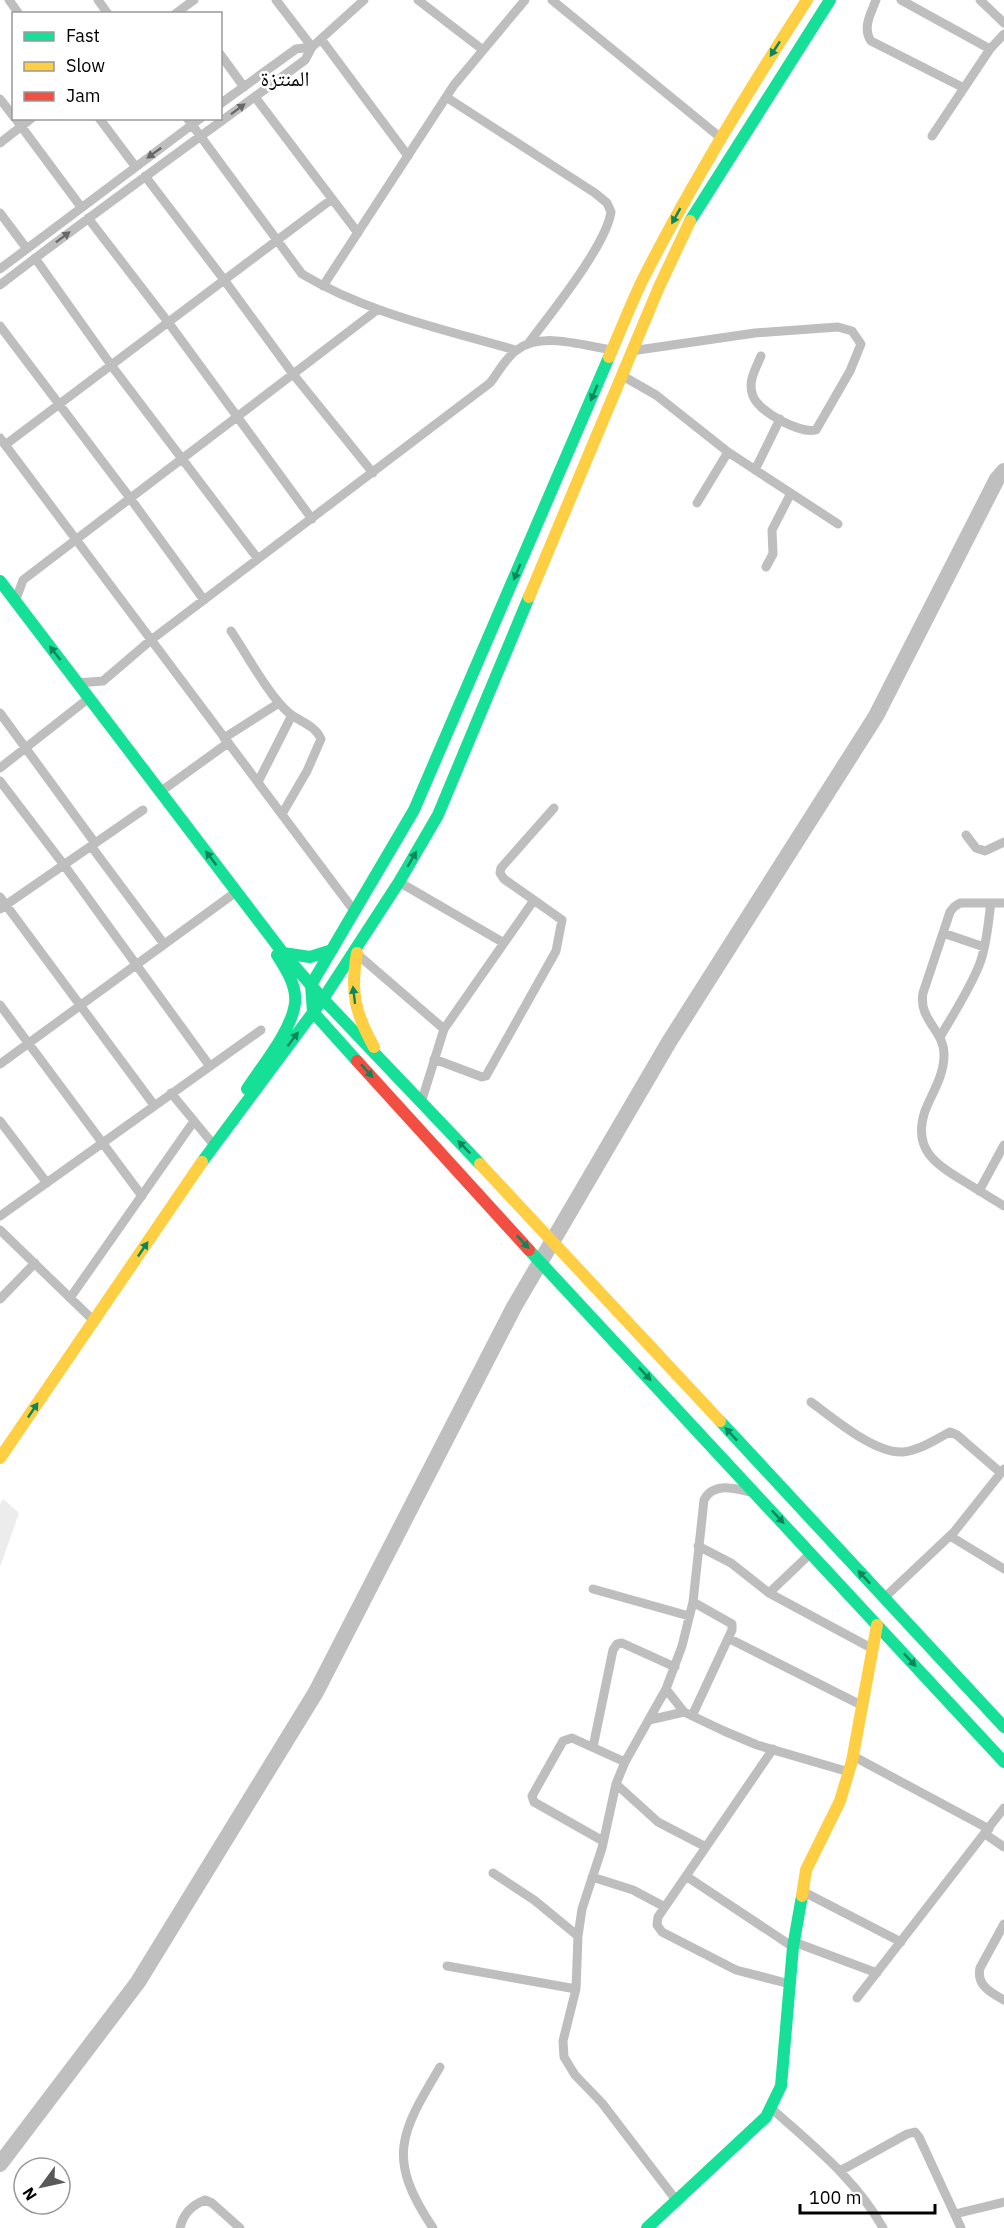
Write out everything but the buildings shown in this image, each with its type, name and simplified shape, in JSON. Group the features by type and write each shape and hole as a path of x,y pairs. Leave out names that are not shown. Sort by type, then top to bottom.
{"street":[{"path":"9,0 18,12"},
{"path":"186,7 194,0"},
{"path":"276,0 312,46"},
{"path":"418,0 483,50"},
{"path":"323,286 446,97 525,0"},
{"path":"552,0 721,138"},
{"path":"807,0 756,78 670,226 641,284 414,810 311,985 313,1012 483,1200 1004,1762"},
{"path":"0,1458 206,1156 358,949 438,815 621,375 694,213 830,0"},
{"path":"876,0 867,24 867,36 871,41 964,88"},
{"path":"901,0 990,49"},
{"path":"980,0 1004,23"},
{"path":"0,285 305,60 312,46 360,1"},
{"path":"932,136 990,49 1004,34"},
{"path":"321,39 408,156"},
{"path":"222,103 296,49 312,46"},
{"path":"222,57 244,87"},
{"path":"255,96 358,233"},
{"path":"446,97 595,193 607,203 611,212 605,232 584,266 528,344"},
{"path":"0,99 12,115"},
{"path":"16,120 81,207"},
{"path":"0,142 30,120"},
{"path":"100,120 135,166"},
{"path":"0,269 189,122 302,274 377,310 515,350"},
{"path":"145,176 293,374 373,473"},
{"path":"332,199 59,405 3,442 355,912"},
{"path":"0,213 27,249"},
{"path":"88,218 168,322 312,519"},
{"path":"35,258 111,365 258,559"},
{"path":"15,602 24,580 377,310"},
{"path":"0,326 204,600"},
{"path":"632,351 755,333 837,327 852,331 861,344 850,371 816,429 809,431 769,413 753,396 751,380 761,356"},
{"path":"77,683 103,681 151,640 490,383 515,350 528,344 558,341 612,350"},
{"path":"621,375 656,395 728,452 838,524"},
{"path":"755,470 780,419"},
{"path":"697,503 728,452"},
{"path":"766,567 772,554 772,530 791,493"},
{"path":"0,581 236,892 322,999 504,1189 1004,1727"},
{"path":"231,631 279,703 292,715 318,732 321,739 307,771 282,814"},
{"path":"0,768 88,698"},
{"path":"160,792 226,740 279,703"},
{"path":"0,713 164,944"},
{"path":"258,782 292,715"},
{"path":"0,781 209,1065"},
{"path":"434,1059 482,1077 489,1073 556,951 562,920 504,879 500,873 501,868 554,808"},
{"path":"143,810 64,865 2,904 80,1004 154,1105"},
{"path":"966,835 976,848 985,851 1004,842"},
{"path":"399,882 504,943"},
{"path":"0,1064 236,892"},
{"path":"421,1103 444,1029 534,900"},
{"path":"1004,903 960,903 954,907 942,933 922,993 921,1004 925,1015 940,1037 944,1054 940,1080 926,1111 921,1129 923,1145 937,1165 1004,1206"},
{"path":"940,1037 970,984 980,961 991,903"},
{"path":"206,1156 289,1020 295,1005 291,980 251,911"},
{"path":"942,933 984,946"},
{"path":"358,949 444,1029"},
{"path":"358,949 353,970 352,992 358,1019 385,1067"},
{"path":"283,953 310,957 332,950"},
{"path":"0,1005 142,1196"},
{"path":"0,1216 261,1030"},
{"path":"171,1093 213,1144"},
{"path":"0,1121 47,1183"},
{"path":"70,1298 194,1121"},
{"path":"979,1191 1004,1145"},
{"path":"0,1230 94,1321"},
{"path":"0,1299 35,1263"},
{"path":"811,1402 861,1438 903,1453 920,1448 950,1432 957,1435 1002,1476 950,1536 884,1598"},
{"path":"676,2200 602,2103 575,2075 564,2057 563,2041 576,1989 578,1936 582,1909 603,1841 616,1784 625,1762 666,1689 675,1667 693,1602 705,1500 708,1492 717,1487 756,1493"},
{"path":"950,1536 1004,1569"},
{"path":"698,1546 731,1563 769,1593 873,1648"},
{"path":"769,1593 811,1553"},
{"path":"593,1589 689,1616"},
{"path":"688,1714 728,1638 732,1624 693,1602"},
{"path":"646,2228 766,2117 781,2086 793,1945 806,1870 840,1801 854,1756 877,1625"},
{"path":"728,1638 863,1706"},
{"path":"593,1747 613,1650 617,1644 622,1643 675,1667"},
{"path":"666,1689 688,1714 723,1731 849,1773"},
{"path":"649,1720 688,1714"},
{"path":"603,1841 531,1799 563,1741 572,1738 625,1762"},
{"path":"773,1749 658,1917 657,1925 662,1932 736,1970 790,1984"},
{"path":"854,1756 987,1832 1004,1847"},
{"path":"616,1784 658,1822 706,1847"},
{"path":"857,1998 1004,1808"},
{"path":"493,1872 534,1900 578,1936"},
{"path":"686,1876 793,1945 877,1973"},
{"path":"592,1877 633,1890 665,1907"},
{"path":"802,1891 901,1942"},
{"path":"1004,1924 979,1974 982,1983 990,1992 1004,2000"},
{"path":"447,1966 576,1989"},
{"path":"433,2228 417,2205 407,2183 402,2159 407,2129 416,2107 440,2067"},
{"path":"771,2108 840,2171 870,2205 883,2228"},
{"path":"840,2171 907,2134 915,2132 920,2136 961,2228"},
{"path":"180,2228 182,2219 191,2207 205,2200 212,2203 240,2228"},
{"path":"955,2214 1004,2202"}],"shaded area":[{"path":"3,1499 19,1513 0,1567 0,1504"}],"waterway":[{"path":"0,2164 138,1982 316,1692 514,1307 669,1042 876,716 997,479 1004,471"}],"traffic: fast":[{"path":"690,221 830,0"},
{"path":"357,1061 313,1012 311,985 414,810 609,357"},
{"path":"0,581 283,953 323,999 480,1164"},
{"path":"202,1162 323,999 399,882 438,815 529,597"},
{"path":"283,953 310,957 332,950"},
{"path":"247,1089 276,1048 293,1014 295,1003 293,984 277,955"},
{"path":"529,1250 1004,1762"},
{"path":"720,1421 1004,1727"},
{"path":"647,2228 766,2117 781,2086 793,1947 802,1896"}],"traffic: slow":[{"path":"609,357 642,281 680,209 742,103 807,0"},
{"path":"529,597 659,287 690,221"},
{"path":"357,953 354,991 358,1013 374,1047"},
{"path":"0,1458 202,1162"},
{"path":"480,1164 720,1421"},
{"path":"802,1896 806,1870 840,1801 852,1761 877,1625"}],"traffic: jam":[{"path":"357,1061 529,1250"}],"district":[{"name":"المنتزة","path":"285,78"}]}
